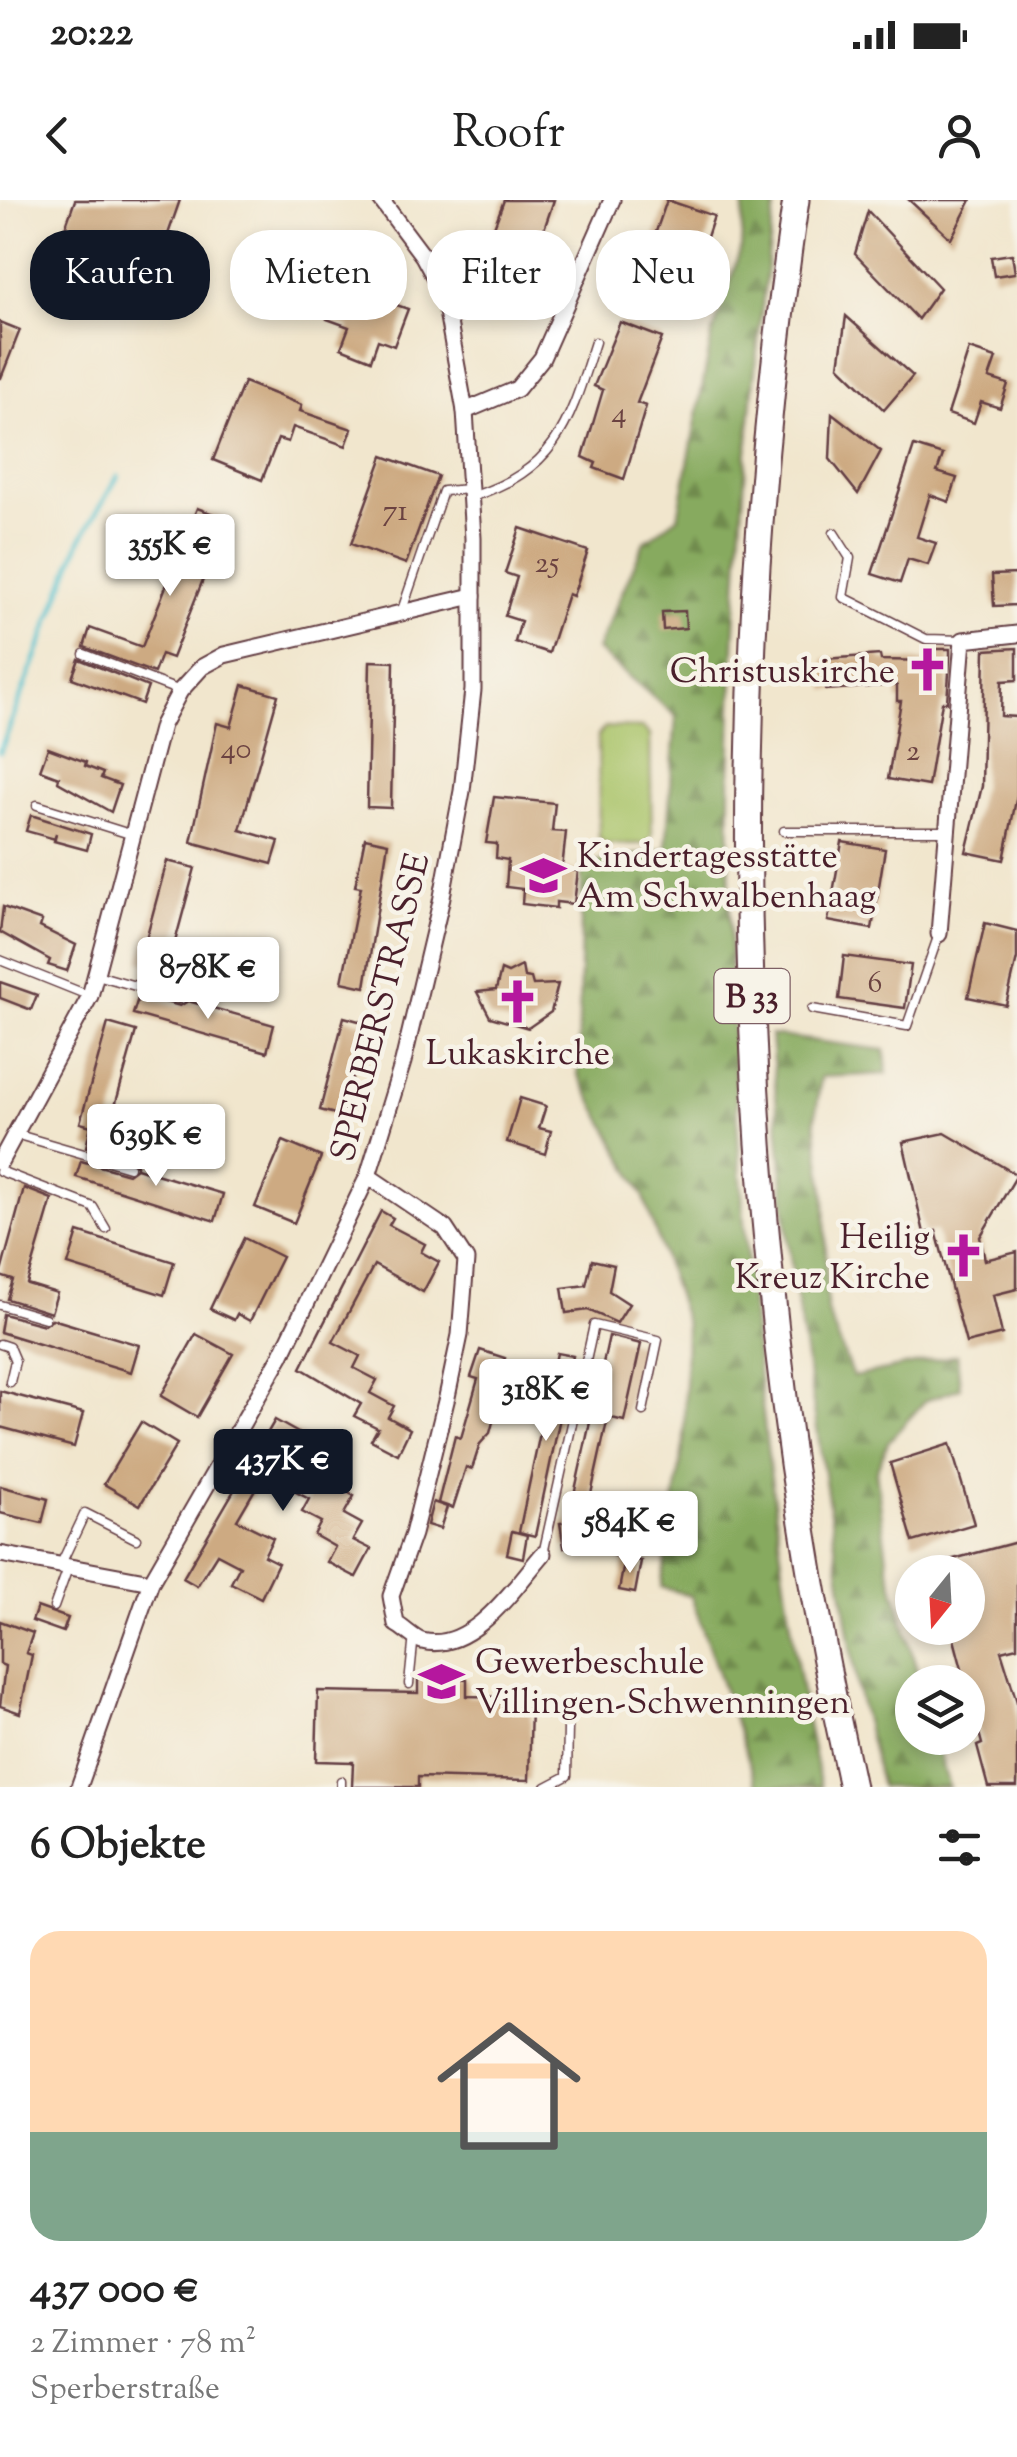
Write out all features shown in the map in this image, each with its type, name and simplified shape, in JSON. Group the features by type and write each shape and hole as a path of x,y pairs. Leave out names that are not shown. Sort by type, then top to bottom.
{"main road":[{"name":"B 33","path":"796,200 777,343 756,588 750,764 752,993 762,1177 781,1370 808,1561 852,1787"}],"street":[{"name":"SPERBERSTRASSE","path":"80,1787 151,1582 281,1356 368,1176 402,1062 441,902 462,790 473,690 465,410 444,295 423,256 381,200"},
{"path":"465,410 516,389 542,358 612,200"},
{"path":"0,1160 90,996 162,726 180,691 202,667 224,655 473,596"},
{"path":"939,934 963,640 1017,634"},
{"path":"368,1176 445,1228 466,1260 460,1336 450,1382 414,1534 391,1596 396,1624 421,1641 454,1639 489,1615 544,1554"},
{"path":"0,1554 151,1582"}],"lane":[{"path":"400,615 444,491 470,493 510,484 555,442 575,405 595,342"},
{"path":"834,533 850,558 843,598 926,638 963,640"},
{"path":"84,654 180,691"},
{"path":"38,806 134,835"},
{"path":"784,831 945,831"},
{"path":"812,1008 907,1026 939,934"},
{"path":"0,960 90,996"},
{"path":"97,975 181,999"},
{"path":"16,1134 129,1167"},
{"path":"0,1170 93,1208 106,1229"},
{"path":"0,1305 45,1318"},
{"path":"544,1554 594,1326 658,1340 643,1411"},
{"path":"0,1344 9,1347 16,1361 10,1382"},
{"path":"54,1607 85,1512 136,1539"},
{"path":"410,1684 414,1636"},
{"path":"546,1787 567,1776 568,1727"}],"green space":[{"path":"744,200 776,200 742,509 733,664 731,974 749,1284 766,1439 796,1657 821,1787 758,1787 691,1596 661,1587 684,1441 686,1325 644,1197 578,1074 582,864 666,849 676,716 597,650 644,542 678,517 712,335 717,320 730,320 730,281 741,248"},
{"path":"605,727 643,728 650,735 652,835 646,844 606,844 599,838 598,736"},
{"path":"771,1035 885,1050 887,1074 821,1077 815,1120 825,1198 827,1311 853,1377 957,1355 960,1388 925,1401 888,1442 876,1472 895,1591 895,1645 910,1645 915,1665 895,1665 895,1755 940,1755 949,1787 881,1787 858,1691 788,1243"}],"building":[{"path":"75,200 180,200 170,230 64,230"},
{"path":"504,200 554,200 544,230 493,230"},
{"path":"667,200 714,216 709,230 657,230"},
{"path":"909,200 971,200 951,239"},
{"path":"868,211 940,288 918,319 855,254"},
{"path":"1012,254 1015,273 994,276 991,257"},
{"path":"846,316 913,376 884,410 839,366"},
{"path":"330,320 404,320 394,346 378,340 371,360 341,348 349,327"},
{"path":"0,322 20,330 1,378 0,378"},
{"path":"620,322 662,338 637,403 646,406 624,479 594,468 596,463 583,457 603,390 594,386"},
{"path":"969,349 996,358 989,378 1008,384 1000,408 981,402 974,423 948,414"},
{"path":"244,382 302,405 300,411 352,429 346,446 293,427 288,442 278,439 262,480 213,460"},
{"path":"832,413 881,451 858,494 830,459"},
{"path":"914,446 943,455 937,472 957,478 949,502 930,495 917,537 936,543 928,565 908,559 900,583 872,574"},
{"path":"383,456 438,476 406,564 351,544"},
{"path":"197,508 227,519 172,658 161,654 154,673 84,647 90,628 142,647"},
{"path":"520,528 588,551 573,596 568,594 549,653 515,642 521,621 505,616 517,577 505,573"},
{"path":"1017,574 1017,605 994,606 992,575"},
{"path":"685,611 686,628 663,630 662,612"},
{"path":"1017,648 1017,680 1002,681 1001,716 1017,717 1017,795 1004,860 966,852 982,786 985,650"},
{"path":"933,649 950,649 950,658 947,702 942,702 928,786 888,779 901,701 897,701 897,685 826,690 824,659 880,655 881,660 933,661"},
{"path":"79,659 148,687 142,704 72,678"},
{"path":"370,661 394,662 391,808 367,807"},
{"path":"243,685 278,695 240,830 279,841 272,864 191,842 217,723 231,727"},
{"path":"48,748 86,762 85,766 103,773 101,778 120,785 111,812 58,782 59,777 40,770"},
{"path":"494,797 555,803 552,831 566,832 562,869 578,871 574,904 556,902 556,908 522,904 523,889 506,887 508,860 496,858 497,844 486,843"},
{"path":"31,815 91,834 87,850 26,831"},
{"path":"365,838 388,843 365,987 342,982 361,887 355,886"},
{"path":"842,842 885,849 872,929 828,921"},
{"path":"167,861 195,868 168,968 193,975 187,995 143,980 148,963 140,961"},
{"path":"3,907 42,921 40,927 76,945 67,971 48,965 50,960 0,932"},
{"path":"985,923 1017,931 1017,958 1006,1005 968,997"},
{"path":"844,956 911,965 905,1008 839,999"},
{"name":"Lukaskirche","path":"522,966 524,977 531,978 533,985 558,984 551,1012 528,1028 490,1017 477,992 496,990 501,970 508,973"},
{"path":"0,982 37,995 31,1010 0,998"},
{"path":"139,995 180,1006 188,1001 274,1025 267,1052 133,1014"},
{"path":"344,1017 366,1023 343,1116 320,1110"},
{"path":"108,1023 136,1031 108,1131 144,1141 136,1166 131,1160 86,1147 91,1126 80,1123"},
{"path":"520,1098 546,1106 539,1128 551,1131 545,1154 507,1142"},
{"name":"Heilig Kreuz Kirche","path":"945,1133 1017,1175 980,1237 985,1260 1017,1252 1017,1289 993,1295 1002,1334 966,1343 936,1231 924,1233 903,1142"},
{"path":"283,1141 321,1157 294,1223 255,1207"},
{"path":"81,1161 128,1174 136,1168 223,1194 215,1221 76,1177"},
{"path":"24,1188 52,1199 27,1284 57,1293 51,1313 7,1299 13,1280 0,1276"},
{"path":"381,1211 393,1218 389,1225 425,1244 421,1252 439,1262 423,1292 374,1265 333,1342 360,1356 354,1368 377,1380 370,1393 394,1406 388,1417 410,1429 398,1454 371,1440 378,1428 354,1416 361,1404 301,1368"},
{"path":"78,1232 174,1262 164,1295 68,1265"},
{"path":"244,1238 282,1257 250,1321 237,1314 234,1320 210,1309"},
{"path":"592,1260 614,1265 609,1291 629,1304 617,1323 588,1310 566,1313 562,1288 586,1285"},
{"path":"3,1314 44,1325 52,1319 139,1345 131,1372 0,1332"},
{"path":"196,1334 233,1354 197,1417 161,1396"},
{"path":"609,1336 641,1344 624,1421 608,1417 591,1494 613,1499 607,1524 628,1537 616,1557 587,1543 564,1547 560,1523 568,1522"},
{"path":"480,1350 505,1358 497,1383 503,1385 490,1433 480,1444 472,1469 466,1467 453,1508 438,1503 455,1436 461,1438 478,1379 471,1377"},
{"path":"557,1353 573,1356 535,1536 519,1532"},
{"path":"0,1391 83,1413 74,1447 0,1427"},
{"path":"275,1420 325,1448 321,1457 343,1469 334,1485 354,1496 344,1514 362,1524 353,1540 371,1549 356,1577 327,1562 335,1547 314,1535 321,1522 302,1512 309,1499 292,1490 299,1478 271,1462 237,1520 273,1538 264,1556 278,1563 261,1598 231,1583 240,1566 217,1554 197,1586 183,1578"},
{"path":"141,1422 177,1444 140,1505 104,1484"},
{"path":"950,1444 974,1524 913,1542 890,1463"},
{"path":"0,1486 48,1499 42,1523 0,1513"},
{"path":"433,1502 447,1507 440,1529 427,1525"},
{"path":"512,1531 527,1535 523,1558 507,1554"},
{"path":"1017,1542 1017,1647 1001,1651 1017,1702 1017,1787 988,1787 979,1755 985,1755 985,1665 961,1665 956,1645 985,1645 985,1555 968,1555"},
{"path":"625,1558 641,1561 635,1593 619,1590"},
{"path":"37,1607 68,1618 63,1632 32,1621"},
{"path":"0,1621 33,1633 26,1653 32,1655 20,1713 0,1706 5,1666 0,1664"},
{"path":"418,1676 467,1679 467,1696 502,1697 502,1705 531,1706 529,1780 418,1777 418,1787 352,1787 353,1762 316,1761 318,1691 418,1693"}],"waterway":[{"path":"0,752 80,541 118,476"}],"place":[{"name":"Christuskirche","path":"928,670"},
{"name":"Kindertagesstätte Am Schwalbenhaag","path":"544,875"},
{"name":"Lukaskirche","path":"518,1002"},
{"name":"Heilig Kreuz Kirche","path":"963,1256"},
{"name":"Gewerbeschule Villingen-Schwenningen","path":"442,1681"}]}
